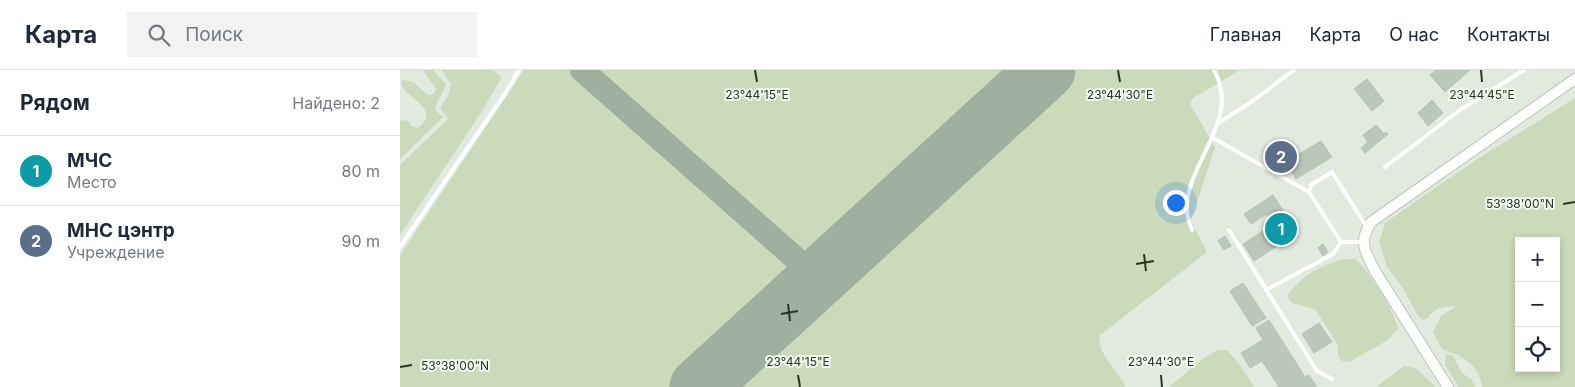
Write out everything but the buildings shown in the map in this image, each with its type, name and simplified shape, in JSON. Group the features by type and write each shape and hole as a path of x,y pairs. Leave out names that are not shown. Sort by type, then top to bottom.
{"street":[{"path":"1448,387 1375,271 1363,242 1364,232 1370,222 1575,79"}],"lane":[{"path":"1192,230 1187,218 1186,204 1198,170 1213,138 1222,101 1220,82 1214,70"},
{"path":"1218,123 1250,103 1294,70"},
{"path":"1386,167 1460,110 1524,70"},
{"path":"400,247 491,114 516,71"},
{"path":"1213,138 1310,192 1340,242"},
{"path":"1310,192 1311,185 1332,172 1367,227"},
{"path":"1229,230 1318,371 1332,379"},
{"path":"1340,242 1363,242"},
{"path":"1266,290 1333,254 1340,242"}],"green space":[{"path":"423,70 433,70 446,84 435,110 443,117 400,159 400,121 407,120 412,126 418,128 425,122 427,116 421,105 401,84 403,80 413,82 428,95 434,94 436,89"},
{"path":"442,70 491,70 502,77 482,111 400,235 400,165 448,119 440,108 448,96 451,84"},
{"path":"524,70 1240,70 1193,98 1190,104 1215,147 1191,221 1207,252 1099,336 1101,350 1126,387 400,387 400,255"},
{"path":"1575,98 1575,387 1482,387 1478,373 1468,362 1456,354 1442,349 1433,332 1441,316 1457,306 1444,307 1433,312 1428,318 1423,320 1418,316 1403,288 1387,267 1379,242 1385,223 1479,158"},
{"path":"1345,259 1356,259 1369,274 1386,301 1398,329 1388,340 1349,362 1342,361 1338,356 1338,345 1315,309 1292,303 1287,297 1298,283 1312,272 1328,264"},
{"path":"1218,350 1227,350 1240,365 1254,387 1169,387 1204,358"},
{"path":"1446,354 1453,356 1462,373 1471,379 1476,387 1459,387 1445,365"},
{"path":"1404,366 1415,368 1436,387 1376,387"}],"taxiway":[{"path":"582,70 803,265 810,285"}],"runway":[{"path":"699,387 1046,70"}],"place":[{"name":"МНС цэнтр","path":"1281,157"},
{"name":"МЧС","path":"1281,229"}]}
